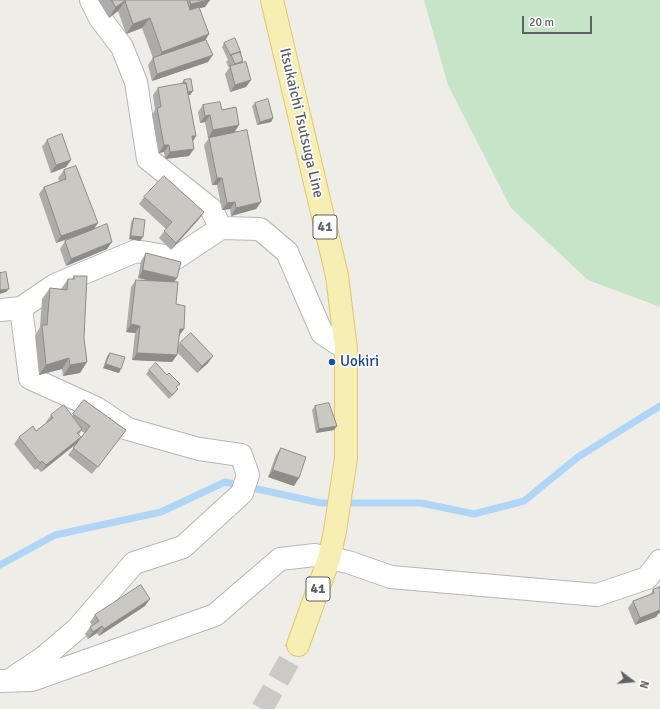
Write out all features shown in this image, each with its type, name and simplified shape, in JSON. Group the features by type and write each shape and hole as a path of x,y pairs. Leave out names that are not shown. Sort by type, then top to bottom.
{"main road":[{"name":"Itsukaichi Tsutsuga Line","path":"272,0 337,276 346,349 346,458 335,531 329,559 298,645"}],"street":[{"path":"91,0 100,18 122,47 136,82 148,158 211,209 221,228"},
{"path":"0,310 22,308 55,285 136,250 176,258 221,228 260,229 287,252 322,333 346,349"},
{"path":"5,681 42,658 78,628 134,563 183,546 245,484 241,455 199,449 128,429 96,408 30,378 22,308"},
{"path":"5,681 32,680 215,615 280,559 315,555 348,562 391,577 597,595 647,578 660,561"}],"green space":[{"path":"424,0 660,0 660,307 588,280 511,208 448,85"}],"building":[{"path":"112,0 126,0 116,7"},
{"path":"187,0 190,10 199,7 209,34 162,52 150,18 133,24 125,1"},
{"path":"190,0 208,0 191,4"},
{"path":"235,38 241,53 240,52 231,56 224,43"},
{"path":"206,40 213,55 157,74 153,58"},
{"path":"240,52 243,61 235,64 231,55"},
{"path":"246,62 251,80 235,85 230,66"},
{"path":"191,79 193,91 188,92 186,83 184,84 184,80"},
{"path":"186,83 196,136 192,136 194,149 170,152 169,145 164,145 157,108 161,107 158,88"},
{"path":"268,99 273,118 260,122 255,103"},
{"path":"220,102 222,110 236,107 239,125 213,130 210,115 205,116 203,105"},
{"path":"247,130 261,202 236,208 235,202 227,203 222,178 217,178 209,138"},
{"path":"62,134 71,160 56,165 47,140"},
{"path":"76,166 98,223 61,236 44,187 66,179 64,170"},
{"path":"164,176 204,212 176,243 164,231 172,222 144,197"},
{"path":"134,218 145,220 143,237 131,236"},
{"path":"107,224 112,242 71,259 65,241"},
{"path":"146,253 181,262 177,278 143,270"},
{"path":"6,272 9,289 0,290 0,273"},
{"path":"74,276 87,276 84,338 87,362 70,365 69,358 46,365 42,325 47,325 50,288 67,290 68,279 74,279"},
{"path":"136,280 178,282 176,304 185,306 184,329 180,329 177,355 137,353 140,326 131,324"},
{"path":"191,333 213,356 202,366 180,343"},
{"path":"110,353 125,357 121,369 106,364"},
{"path":"156,363 167,375 169,373 180,384 176,387 178,389 172,395 149,370"},
{"path":"84,400 126,430 98,467 73,448 90,426 73,414"},
{"path":"329,403 337,426 319,429 315,406"},
{"path":"64,405 82,429 77,433 81,437 46,465 42,461 40,463 19,437 33,426 36,431 53,418 51,415"},
{"path":"281,448 306,457 299,478 273,470"},
{"path":"141,585 150,599 104,629 102,626 93,632 90,627 99,621 95,615"},
{"path":"660,587 660,610 640,618 633,601 654,593 653,590"}],"waterway":[{"path":"0,565 55,535 161,512 225,482 321,503 421,503 474,514 524,501 578,457 660,406"}],"tunnel":[{"path":"262,709 298,645"}],"place":[{"name":"Uokiri","path":"332,362"}]}
